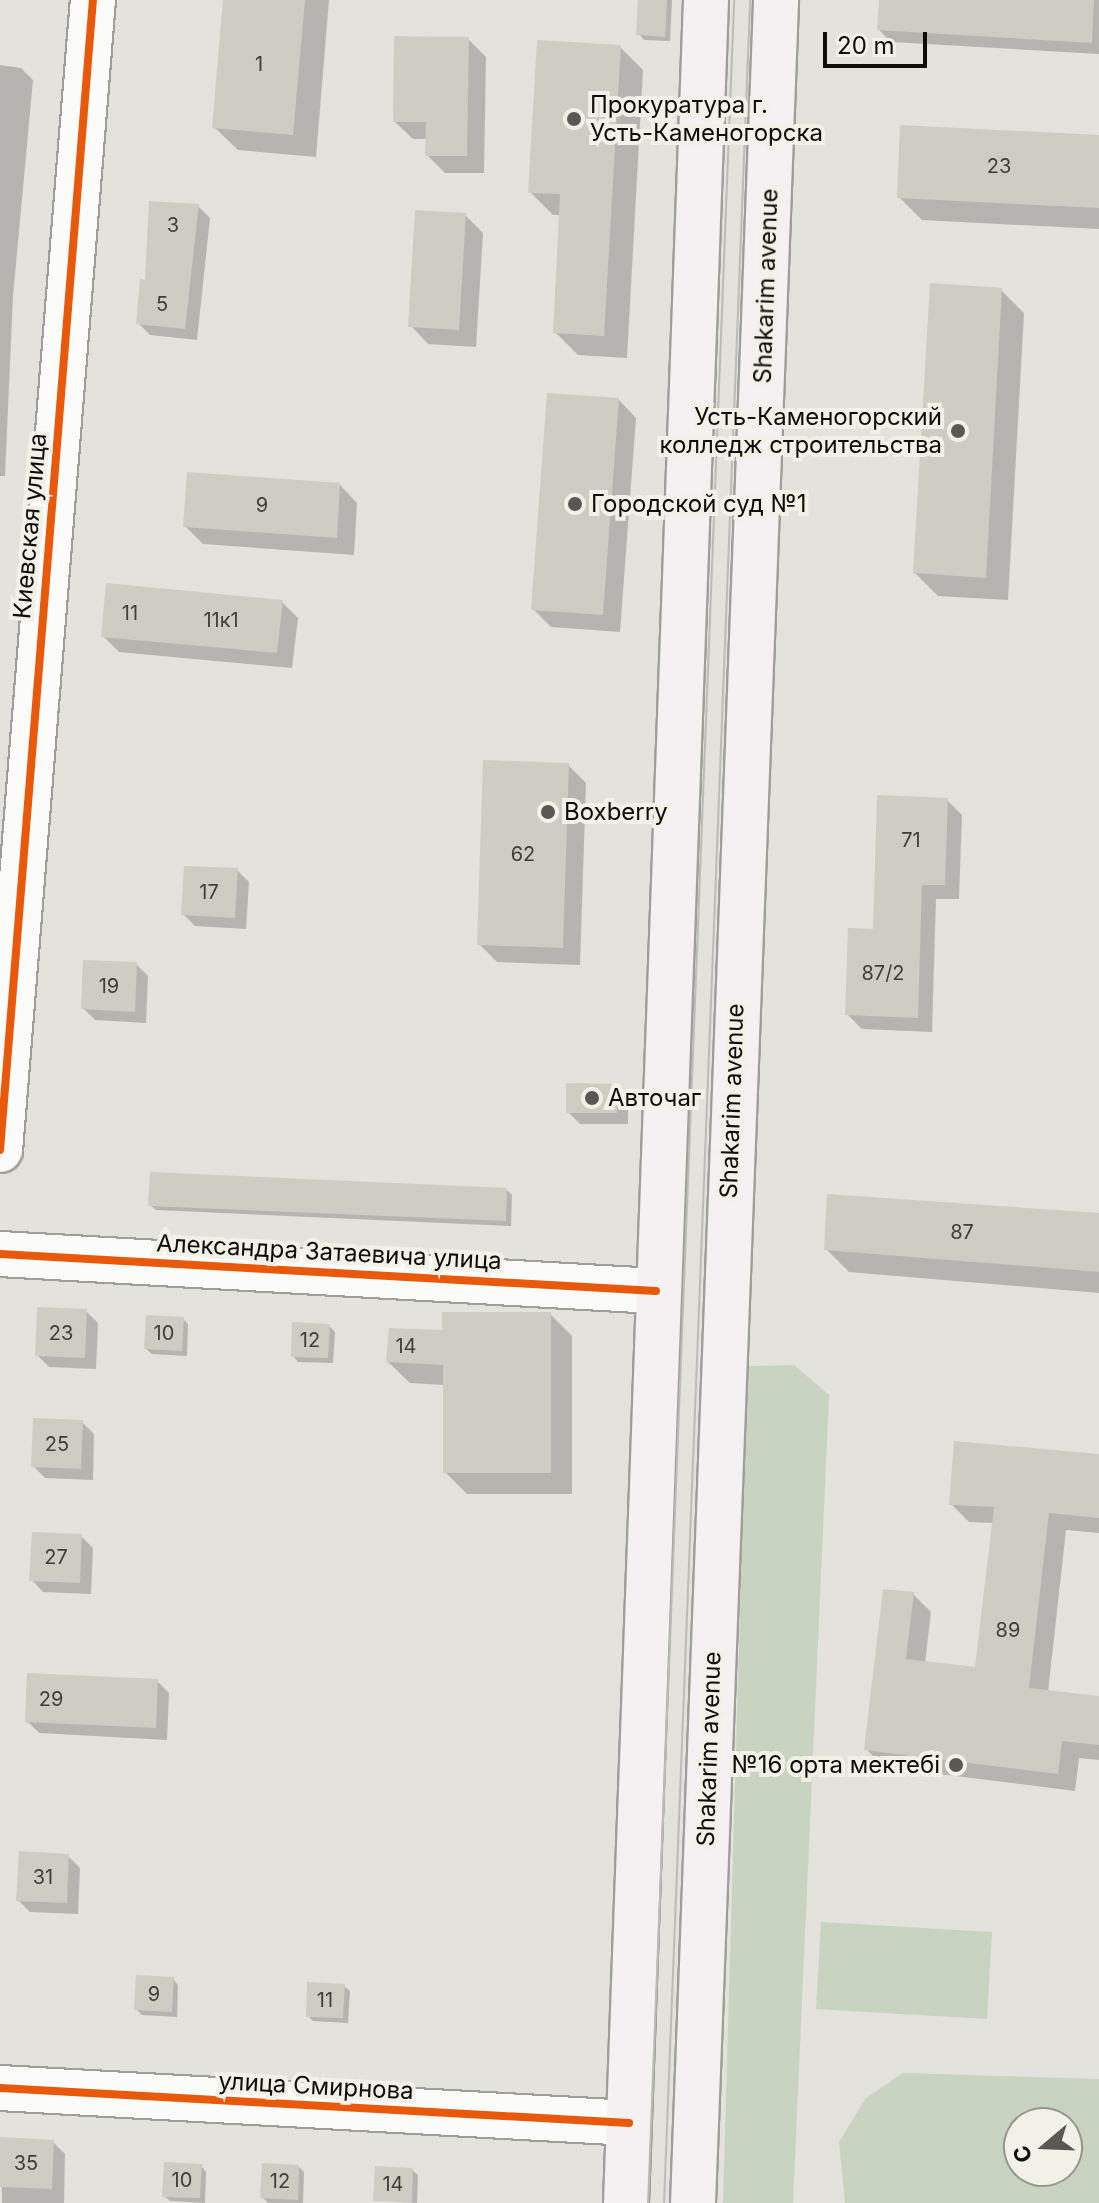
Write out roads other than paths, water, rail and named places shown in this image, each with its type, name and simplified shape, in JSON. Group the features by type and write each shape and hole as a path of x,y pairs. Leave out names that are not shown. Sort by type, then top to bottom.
{"main road":[{"path":"626,2203 656,1291 706,0"},
{"name":"Shakarim avenue","path":"693,2203 776,0"},
{"name":"Александра Затаевича улица","path":"656,1291 725,1292"},
{"name":"улица Смирнова","path":"629,2123 696,2128"}],"street":[{"name":"Киевская улица","path":"0,1150 93,0"},
{"name":"Александра Затаевича улица","path":"0,1254 656,1291"},
{"name":"улица Смирнова","path":"0,2088 629,2123"}],"tram line":[{"path":"648,2203 734,0"},
{"path":"664,2203 750,0"}],"place":[{"name":"Прокуратура г. Усть-Каменогорска","path":"574,119"},
{"name":"Усть-Каменогорский колледж строительства","path":"958,431"},
{"name":"Городской суд №1","path":"575,504"},
{"name":"Boxberry","path":"548,812"},
{"name":"Авточаг","path":"592,1098"},
{"name":"№16 орта мектебі","path":"956,1765"}]}
